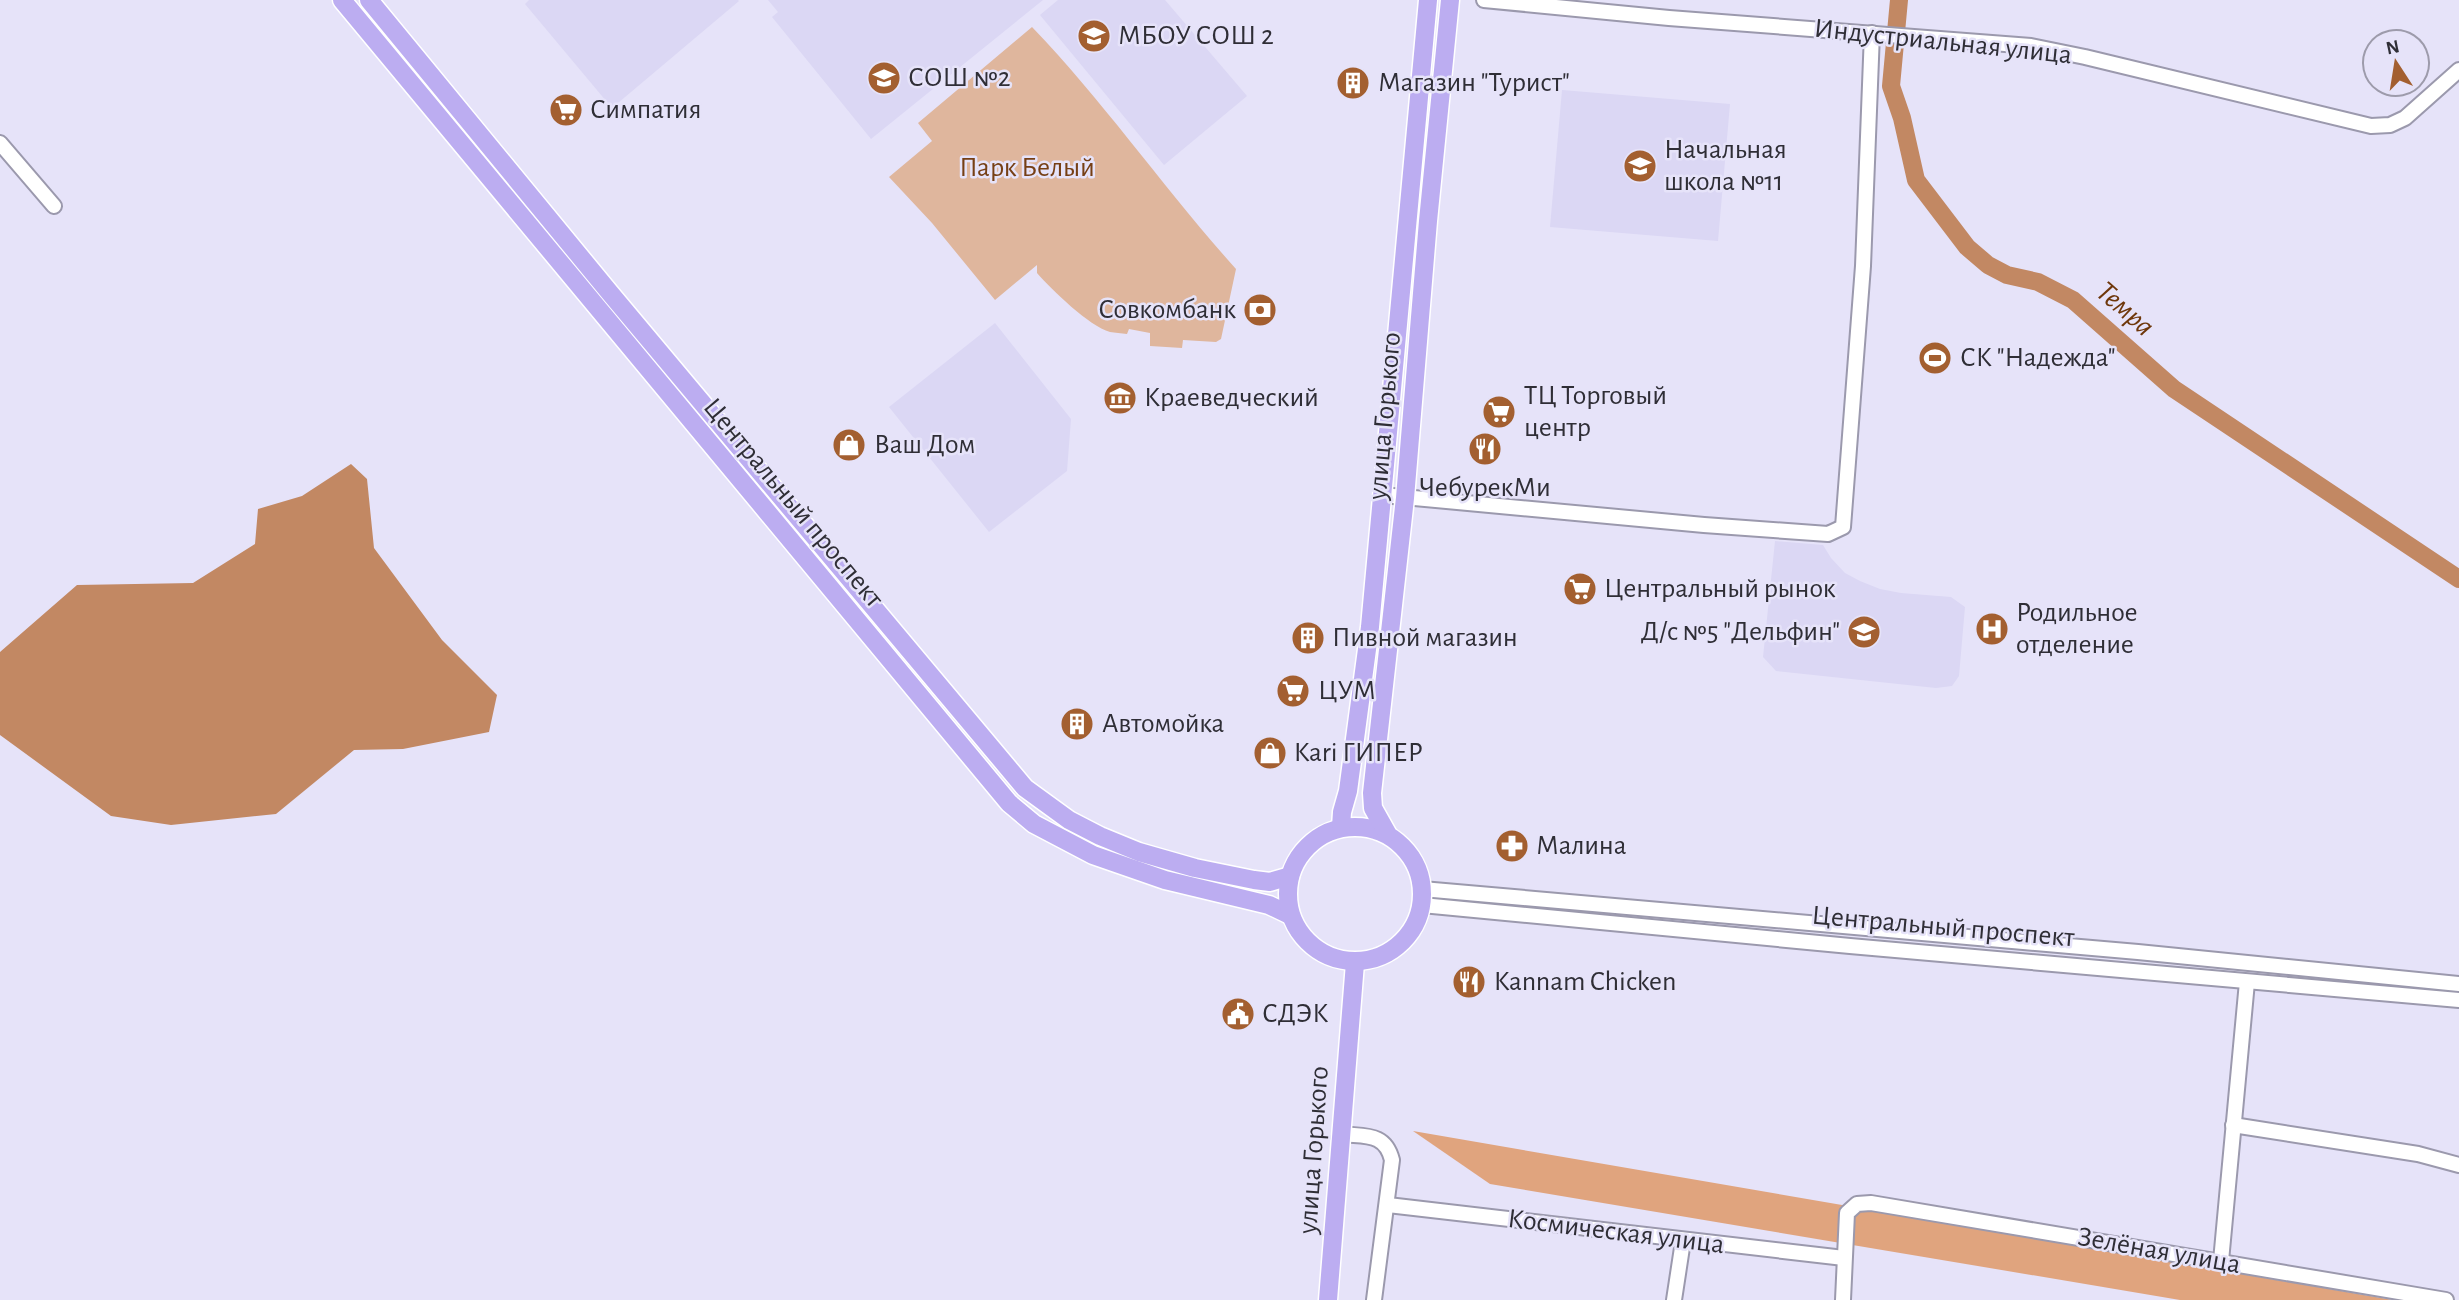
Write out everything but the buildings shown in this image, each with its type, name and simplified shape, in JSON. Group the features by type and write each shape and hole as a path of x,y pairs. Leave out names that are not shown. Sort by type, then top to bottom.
{"main road":[{"name":"Центральный проспект","path":"342,0 1009,803 1034,824 1093,855 1155,877 1269,905 1290,915"},
{"name":"Центральный проспект","path":"369,0 610,293 1025,788 1069,820 1139,852 1234,877 1270,882 1290,876"},
{"name":"улица Горького","path":"1341,827 1370,627 1428,0"},
{"name":"улица Горького","path":"1387,832 1373,808 1372,793 1405,498 1450,0"},
{"path":"743,483 759,470"},
{"path":"1058,838 1069,820"},
{"path":"1341,827 1366,827 1387,832 1410,855 1419,871 1422,897 1412,929 1394,949 1378,957 1355,963 1328,956 1313,947 1296,927 1290,915 1287,895 1296,860 1306,847 1319,837 1341,827"},
{"name":"улица Горького","path":"1328,1300 1355,963"}],"street":[{"name":"Индустриальная улица","path":"1485,0 1669,18 2032,46 2371,126 2390,125 2405,118 2459,70"},
{"path":"1382,495 1828,534 1843,527 1863,266 1872,33"},
{"path":"0,143 54,206"},
{"name":"Центральный проспект","path":"1422,897 2247,982 2459,1000"},
{"name":"Центральный проспект","path":"1422,897 2138,952 2459,984"},
{"path":"2221,1261 2247,982"},
{"path":"2233,1125 2418,1154 2459,1165"},
{"path":"1341,1133 1381,1139 1389,1146 1392,1160 1374,1300"},
{"name":"Зелёная улица","path":"1844,1258 1847,1213 1857,1205 1871,1203 2446,1300"},
{"name":"Космическая улица","path":"1388,1205 1844,1258"},
{"path":"1674,1300 1683,1241"},
{"path":"1843,1300 1844,1258"}],"shaded area":[{"path":"529,0 739,1 612,108 525,4"},
{"name":"СОШ №2","path":"768,0 1043,0 871,139 772,17 778,12"},
{"path":"1058,0 1165,0 1247,96 1164,165 1040,15"},
{"name":"Начальная школа №11","path":"1562,90 1730,104 1718,241 1550,227"},
{"path":"995,323 1071,419 1067,471 989,532 889,407"},
{"path":"351,464 367,479 374,548 442,640 497,695 489,732 403,749 354,750 276,814 171,825 111,816 0,735 0,652 77,585 193,583 255,544 258,509 302,496"},
{"name":"Д/c №5 \"Дельфин\"","path":"1775,541 1823,545 1845,573 1860,581 1901,593 1951,597 1965,607 1959,676 1952,686 1936,688 1776,671 1763,657"},
{"path":"1413,1131 2393,1300 2180,1300 1490,1184"}],"green space":[{"name":"Парк Белый","path":"1032,27 1085,86 1236,269 1221,339 1216,342 1183,340 1182,348 1150,346 1150,333 1129,329 1127,334 1110,332 1071,307 1037,273 1037,265 995,300 932,223 889,177 932,141 918,123"}],"waterway":[{"name":"Темра","path":"1899,0 1891,86 1902,118 1916,180 1967,247 1988,265 2007,275 2038,282 2073,300 2174,389 2459,579"}],"place":[{"name":"МБОУ СОШ 2","path":"1094,36"},
{"name":"СОШ №2","path":"884,78"},
{"name":"Магазин \"Турист\"","path":"1353,83"},
{"name":"Симпатия","path":"566,110"},
{"name":"Начальная школа №11","path":"1640,166"},
{"name":"Совкомбанк","path":"1260,310"},
{"name":"СК \"Надежда\"","path":"1935,358"},
{"name":"Краеведческий","path":"1120,398"},
{"name":"ТЦ Торговый центр","path":"1499,412"},
{"name":"Ваш Дом","path":"849,445"},
{"name":"ЧебурекМи","path":"1485,449"},
{"name":"Центральный рынок","path":"1580,589"},
{"name":"Родильное отделение","path":"1992,629"},
{"name":"Д/c №5 \"Дельфин\"","path":"1864,632"},
{"name":"Пивной магазин","path":"1308,638"},
{"name":"ЦУМ","path":"1293,691"},
{"name":"Автомойка","path":"1077,724"},
{"name":"Kari ГИПЕР","path":"1270,753"},
{"name":"Малина","path":"1512,846"},
{"name":"Kannam Chicken","path":"1469,982"},
{"name":"СДЭК","path":"1238,1014"}]}
